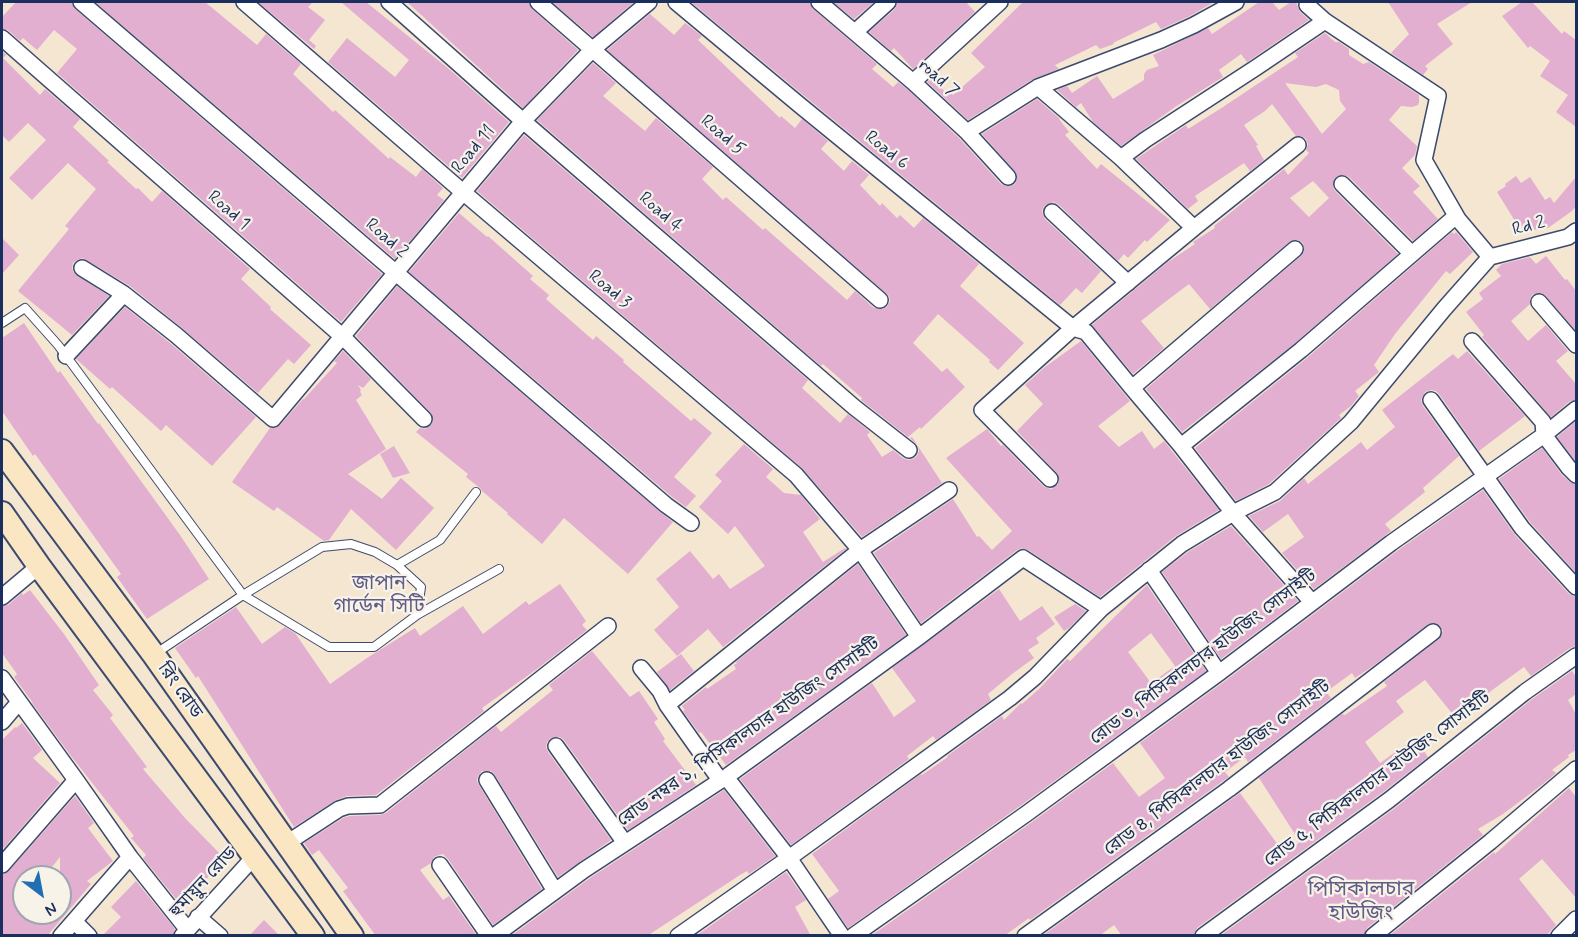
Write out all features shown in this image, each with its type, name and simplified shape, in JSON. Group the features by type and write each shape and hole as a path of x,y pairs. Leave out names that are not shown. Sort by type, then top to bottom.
{"main road":[{"name":"রিং রোড","path":"2,451 154,655 352,936"},
{"name":"রিং রোড","path":"2,513 313,936"},
{"path":"121,677 154,655"}],"street":[{"name":"Road 2","path":"81,2 666,505 691,523"},
{"name":"Road 3","path":"244,2 464,193 796,475 860,550 919,637"},
{"name":"Road 4","path":"389,2 845,399 909,450"},
{"name":"Road 5","path":"538,2 880,300"},
{"name":"Road 11","path":"124,294 176,335 273,419 523,121 593,49 648,2"},
{"name":"Road 6","path":"676,2 1072,328 1086,332 1181,446 1233,513 1312,602"},
{"name":"road 7","path":"819,2 913,82 967,132 1008,177"},
{"path":"855,33 888,2"},
{"path":"913,82 1000,2"},
{"path":"967,132 1038,87 1194,26 1236,2"},
{"path":"678,936 1010,698 1035,677 1101,609 1182,544 1233,513 1275,492 1351,422 1490,257 1456,216 1424,160 1438,96 1325,21 1306,3"},
{"path":"1120,158 1325,21"},
{"name":"Road 1","path":"2,38 343,337 424,419"},
{"path":"1038,87 1120,158 1194,228"},
{"path":"1050,479 982,410 1072,328 1298,145"},
{"path":"1342,184 1412,254"},
{"path":"1052,212 1128,283"},
{"path":"1181,446 1300,350 1456,216"},
{"name":"Rd 2","path":"1490,257 1574,238"},
{"path":"1132,388 1295,249"},
{"path":"66,356 124,294 82,268"},
{"path":"1539,302 1576,345"},
{"path":"1472,341 1543,422 1544,435 1576,475"},
{"path":"1431,400 1522,528 1576,587"},
{"name":"রোড ৩, পিসিকালচার হাউজিং সোসাইটি","path":"853,936 1026,814 1219,673 1391,543 1544,435 1576,409"},
{"path":"667,705 860,550 949,490"},
{"name":"রোড নম্বর ১, পিসিকালচার হাউজিং সোসাইটি","path":"494,936 555,891 723,778 919,637 1023,558 1101,609"},
{"path":"2,597 39,566"},
{"path":"1149,570 1219,673"},
{"path":"287,843 339,809 348,806 380,805 608,626"},
{"name":"রোড ৪, পিসিকালচার হাউজিং সোসাইটি","path":"1024,936 1229,789 1433,632"},
{"name":"রোড ৫, পিসিকালচার হাউজিং সোসাইটি","path":"1203,936 1389,800 1525,692 1576,656"},
{"path":"641,668 723,778 789,858 842,936"},
{"path":"2,678 185,932"},
{"path":"2,722 19,702"},
{"path":"556,746 625,843"},
{"path":"1373,936 1576,769"},
{"path":"2,865 76,780"},
{"path":"487,780 555,891"},
{"path":"61,936 130,857"},
{"name":"হুমায়ুন রোড","path":"185,932 254,857"},
{"path":"440,865 489,936"},
{"path":"198,917 220,936"},
{"path":"1559,936 1576,919"},
{"path":"74,921 89,936"}],"lane":[{"path":"2,323 25,309 58,345 243,595 329,647 374,647 417,615 499,568"},
{"path":"397,565 440,540 476,492"},
{"path":"154,655 243,595 322,547 351,544 375,552 397,565 421,587 417,615"}],"building":[{"path":"16,2 71,2 75,9 382,274 341,322 57,73 77,49 54,30 37,50 23,38 20,41 8,30 2,29 2,17"},
{"path":"95,2 205,2 257,45 266,34 301,64 293,74 333,112 335,110 389,159 390,157 416,177 422,169 443,188 437,195 444,200 395,259"},
{"path":"258,2 313,2 308,7 325,20 309,40 316,46 314,49"},
{"path":"341,2 366,2 449,69 509,122 462,178 328,62 347,38 395,77 409,60"},
{"path":"407,2 528,2 532,9 578,50 523,108"},
{"path":"552,2 634,2 593,37"},
{"path":"691,2 809,2 813,9 877,64 872,69 893,87 898,82 907,89 960,139 1001,184 1006,186 1015,184 1017,174 982,134 1037,99 1060,119 1069,132 1065,135 1097,169 1101,164 1170,220 1147,242 1145,240 1128,258 1124,254 1118,261 1059,205 1054,202 1045,205 1042,210 1045,219 1101,271 1082,293 1076,288 1060,305"},
{"path":"833,2 874,2 854,19"},
{"path":"898,2 966,2 975,12 913,69 894,48 891,51 869,32 895,9"},
{"path":"1023,2 1214,2 1161,29 1156,22 1114,44 1100,49 1096,45 1055,65 1059,69 1033,79 968,120 927,82 932,78 946,93 949,91 953,95 985,67 971,53"},
{"path":"1259,2 1272,2 1279,10 1291,2 1296,2 1300,12 1309,20 1247,62 1241,54 1219,70 1223,77 1175,107 1121,146 1093,122 1081,103 1076,107 1057,90 1067,86 1072,93 1097,76 1113,99 1144,80 1147,70 1159,66 1153,55 1208,28 1212,34"},
{"path":"1388,2 1472,2 1437,24 1453,44 1425,66 1428,69 1423,75 1391,53 1409,34"},
{"path":"1522,2 1532,2 1562,34 1564,31 1576,40 1576,127 1556,112 1568,95 1540,76 1550,61 1530,46 1528,48 1502,16"},
{"path":"650,14 674,35 685,23 702,36 698,40 780,118 781,116 795,128 802,119 828,141 821,149 844,171 852,161 869,175 860,185 880,206 882,203 897,218 900,215 914,228 923,218 979,264 960,286 1024,343 998,370 989,362 990,360 938,314 913,343 942,372 947,368 965,387 921,429 920,427 908,437 861,400 862,398 823,364 821,366 537,120 593,63 616,83 603,96 645,131 656,118 713,167 702,179 723,200 726,197 763,230 765,228 847,300 855,291 874,308 887,307 890,301 886,293 607,50"},
{"path":"1325,33 1335,42 1349,49 1349,55 1363,64 1369,62 1419,95 1418,105 1401,106 1389,120 1417,146 1415,155 1402,168 1420,186 1413,192 1438,219 1413,241 1349,177 1344,175 1336,177 1333,182 1335,191 1398,254 1295,343 1182,432 1146,389 1301,256 1304,252 1303,243 1298,240 1289,242 1210,309 1189,284 1165,302 1141,321 1164,348 1133,374 1092,325 1168,262 1195,244 1193,242 1215,228 1214,226 1284,169 1288,175 1309,153 1306,150 1308,144 1306,139 1296,136 1272,104 1244,125 1258,145 1256,146 1264,160 1250,171 1244,163 1195,196 1198,201 1188,209 1136,159 1186,125 1188,129 1223,107 1298,57 1295,53","holes":["1285,83 1316,87 1326,84 1339,90 1340,101 1346,109 1322,134","1313,181 1329,198 1309,217 1290,198"]},
{"path":"2,51 6,55 3,58 40,95 45,89 80,119 73,127 136,189 138,188 152,202 162,191 250,269 241,279 271,307 270,309 311,345 294,364 288,359 258,393 130,286 83,258 73,263 74,273 109,296 72,335 18,291 69,229 65,226 96,189 68,163 32,200 9,178 46,140 28,123 9,142 2,135"},
{"path":"524,135 808,380 802,388 840,423 848,414 870,432 867,435 882,457 893,450 903,458 913,459 919,451 918,446 942,483 862,537 802,468 477,191"},
{"path":"1516,176 1521,183 1530,177 1545,200 1550,197 1554,203 1576,177 1576,206 1548,228 1524,231 1518,219 1515,221 1497,192"},
{"path":"459,213 533,276 530,279 549,295 546,299 593,340 596,336 691,421 694,418 712,433 674,477 696,496 686,507 409,272"},
{"path":"1452,232 1454,234 1456,232 1473,252 1450,274 1446,271 1395,334 1374,365 1379,372 1355,391 1359,396 1339,415 1341,418 1269,484 1236,501 1195,448 1307,358"},
{"path":"2,238 19,255 2,274"},
{"path":"1546,256 1576,291 1576,331 1542,293 1532,295 1530,304 1511,321 1528,341 1546,325 1568,351 1556,361 1576,384 1576,400 1570,401 1551,417 1482,337 1484,335 1466,312 1483,299 1479,293 1501,276 1496,270 1502,264 1530,257 1536,264"},
{"path":"397,286 673,522 628,574 564,518 542,544 466,477 468,474 416,432 420,428 426,429 431,425 433,421 431,413 356,336"},
{"path":"125,307 256,417 212,466 166,425 161,431 112,387 110,389 76,359"},
{"path":"24,323 58,373 60,371 180,535 209,579 147,619 117,577 121,574 2,411 2,338"},
{"path":"1081,341 1130,401 1098,426 1119,447 1142,431 1154,449 1164,441 1219,510 1176,536 1100,597 1022,548 921,623 874,553 953,499 977,537 979,536 992,550 1012,531 946,458 987,429 1001,446 1003,445 1043,486 1052,489 1057,485 1059,481 1057,473 1017,431 1043,404 1025,385"},
{"path":"343,351 371,379 363,388 358,385 362,395 356,400 386,449 348,474 382,499 401,478 434,508 396,550 351,509 329,540 324,541 277,507 274,511 232,482 270,428 280,425 337,363 334,361"},
{"path":"1467,351 1525,416 1479,451 1439,394 1431,390 1425,392 1421,400 1423,406 1459,456 1423,488 1425,492 1385,524 1391,531 1314,589 1282,553 1304,537 1288,514 1263,532 1249,516 1280,501 1304,478 1308,484 1361,442 1367,450 1395,427 1382,410 1453,354 1458,359"},
{"path":"1576,421 1576,462 1557,437"},
{"path":"744,444 773,469 766,477 784,493 801,495 820,519 803,532 823,562 846,549 723,647 708,629 677,656 654,630 679,607 656,579 690,551 713,579 719,574 730,589 765,566 735,526 728,534 699,507 722,481 715,475"},
{"path":"394,446 410,473 393,478 380,454"},
{"path":"1542,448 1562,475 1576,484 1576,573 1530,522 1499,479"},
{"path":"1483,490 1515,535 1569,594 1576,597 1576,646 1531,676 1524,667 1455,717 1425,680 1396,701 1404,712 1365,742 1380,763 1415,738 1428,757 1197,928 1193,936 1122,936 1114,925 1099,936 1042,936 1240,793 1284,853 1300,842 1259,778 1342,714 1345,715 1387,686 1384,682 1439,639 1443,631 1440,626 1436,623 1428,624 1355,678 1352,673 1326,692 1331,698 1248,762 1245,757 1225,772 1229,777 1030,920 1029,918 1004,936 871,936 1113,763 1139,797 1165,778 1140,743 1397,551"},
{"path":"1231,526 1298,601 1221,659 1162,572 1188,552"},
{"path":"858,564 906,635 726,765 701,732 699,733 683,711 685,710 682,706 706,687 707,689 736,669 734,665 736,662"},
{"path":"560,584 586,621 582,625 587,630 482,708 484,711 376,795 347,796 336,800 294,827 198,676 196,678 175,648 236,607 262,644 285,627 295,633 330,684 415,628 420,636 463,606 483,634 526,601 529,605"},
{"path":"1147,585 1206,671 848,928 828,899 839,891 812,854 1002,716 1004,720 1039,689 1067,659 1070,661","holes":["1151,633 1175,666 1151,683 1128,652"]},
{"path":"999,589 1020,621 1042,606 1055,624 1036,638 1039,643 1028,650 1034,658 988,694 991,700 936,740 933,736 907,756 909,759 791,845 740,779 872,683 894,717 916,701 892,668"},
{"path":"30,590 99,685 93,690 113,715 110,718 147,767 143,769 185,818 226,860 180,904 143,858 146,855 131,838 134,836 32,703 14,677 17,674 2,653 2,606 8,605 22,593 23,595"},
{"path":"1075,604 1086,611 1064,631 1054,617"},
{"path":"592,651 630,697 639,691 658,719 654,722 665,739 663,741 696,785 628,830 564,740 560,737 551,738 547,742 548,752 611,840 558,877 495,775 491,771 482,771 478,776 479,785 542,889 493,925 448,859 443,854 439,855 420,870 443,900 449,896 477,936 376,936 343,891 348,888 319,850 312,855 304,843 343,818 386,813 496,726 501,732 553,690 549,685"},
{"path":"681,654 694,671 670,690 657,672"},
{"path":"1572,671 1576,677 1576,694 1568,700 1576,714 1576,750 1552,770 1556,773 1543,784 1503,814 1478,829 1483,835 1367,928 1364,936 1220,936 1395,808 1531,700"},
{"path":"22,723 42,750 33,758 60,783 4,848 2,846 2,740"},
{"path":"1569,788 1576,797 1576,898 1542,859 1519,879 1556,925 1546,936 1389,936 1494,852 1495,854"},
{"path":"724,790 775,856 749,874 747,871 740,875 647,936 511,936 590,878"},
{"path":"75,796 94,823 88,828 113,861 87,881 91,884 72,906 72,865 60,865 60,857 54,865 14,865"},
{"path":"12,868 12,925 56,925 47,936 2,936 2,875"},
{"path":"786,872 806,900 795,907 811,936 696,936"},
{"path":"136,881 175,929 172,936 102,936 121,917 111,907"},
{"path":"264,920 280,936 249,936"}],"district":[{"name":"জাপান গার্ডেন সিটি","path":"379,596"},
{"name":"পিসিকালচার হাউজিং","path":"1361,903"}]}
